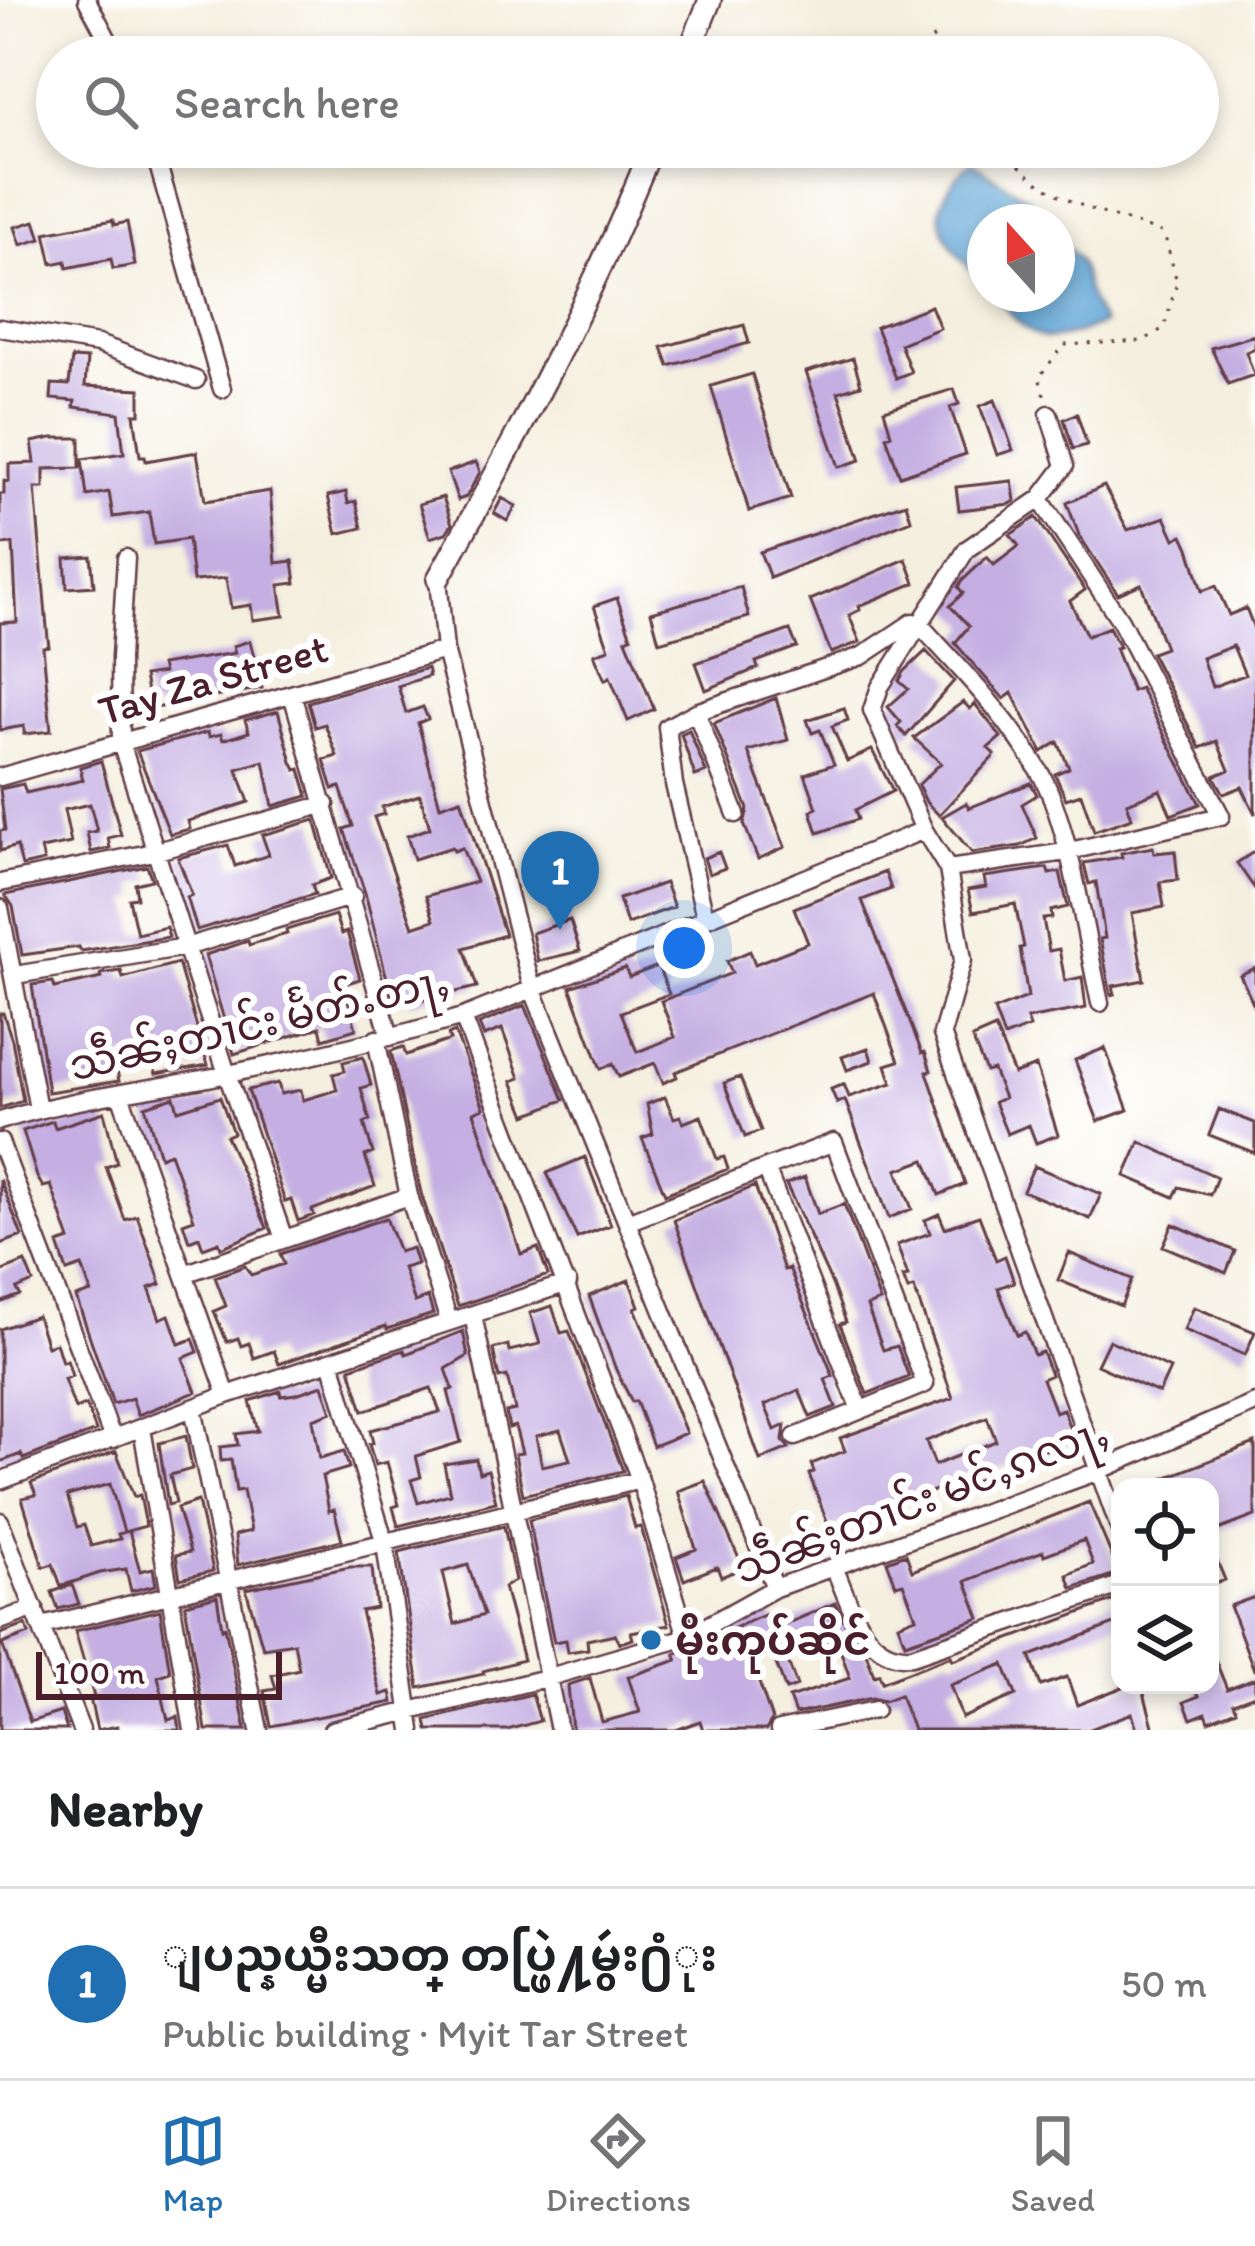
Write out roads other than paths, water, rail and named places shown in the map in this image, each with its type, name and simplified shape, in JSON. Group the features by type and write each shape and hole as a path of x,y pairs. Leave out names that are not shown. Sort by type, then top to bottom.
{"street":[{"path":"87,0 106,36"},
{"path":"695,36 710,0"},
{"path":"159,168 222,389"},
{"path":"644,168 511,448 439,580 445,650 532,988 775,1588"},
{"path":"0,328 98,344 196,380"},
{"path":"1049,414 1065,466 1040,499 967,549 880,687 872,710 924,830 948,869 963,960 942,1034 1111,1508"},
{"path":"948,869 1066,852 1221,816 1120,620 1040,499"},
{"path":"126,558 120,658 122,743 284,1239"},
{"path":"705,917 667,727 696,712 862,656 908,623 921,626 1013,733 1045,782 1100,1003"},
{"name":"Tay Za Street","path":"0,778 445,650"},
{"path":"292,694 353,896 409,1196 449,1321"},
{"path":"696,712 736,814"},
{"path":"0,883 154,852 326,804"},
{"name":"သဵၼ်ႈတၢင်း မႅတ်ႉတႃႇ","path":"0,1121 38,1109 227,1074 463,1017 924,830"},
{"path":"15,975 186,947 353,896"},
{"path":"0,908 38,1109"},
{"path":"463,1017 640,1480 688,1637"},
{"path":"120,1094 227,1395"},
{"path":"0,1142 112,1439"},
{"path":"627,1222 833,1142 926,1384 795,1437"},
{"path":"766,1168 860,1410"},
{"path":"184,1274 409,1196"},
{"path":"0,1480 227,1395 568,1283"},
{"path":"473,1315 559,1730"},
{"path":"331,1361 385,1544 412,1730"},
{"name":"သဵၼ်ႈတၢင်း မင်ႇၵလႃႇ","path":"332,1730 546,1678 688,1637 775,1588 1096,1472 1255,1403"},
{"path":"193,1408 259,1730"},
{"path":"142,1428 193,1730"},
{"path":"42,1626 640,1480"},
{"path":"0,1521 81,1730"},
{"path":"834,1567 861,1628 874,1645 895,1657 912,1656 1117,1586"},
{"path":"0,1621 35,1608"},
{"path":"779,1730 875,1710"}],"water":[{"path":"965,168 980,168 1034,204 967,204 967,264 942,225 945,196"},
{"path":"1075,256 1103,324 1052,338 1041,337 1010,312 1075,312"}],"place":[{"name":"ျပည္နယ္မီးသတ္ တပ္ဖြဲ႔မွဴး႐ံုး","path":"560,930"},
{"name":"မိုးကုပ်ဆိုင်","path":"651,1640"}]}
